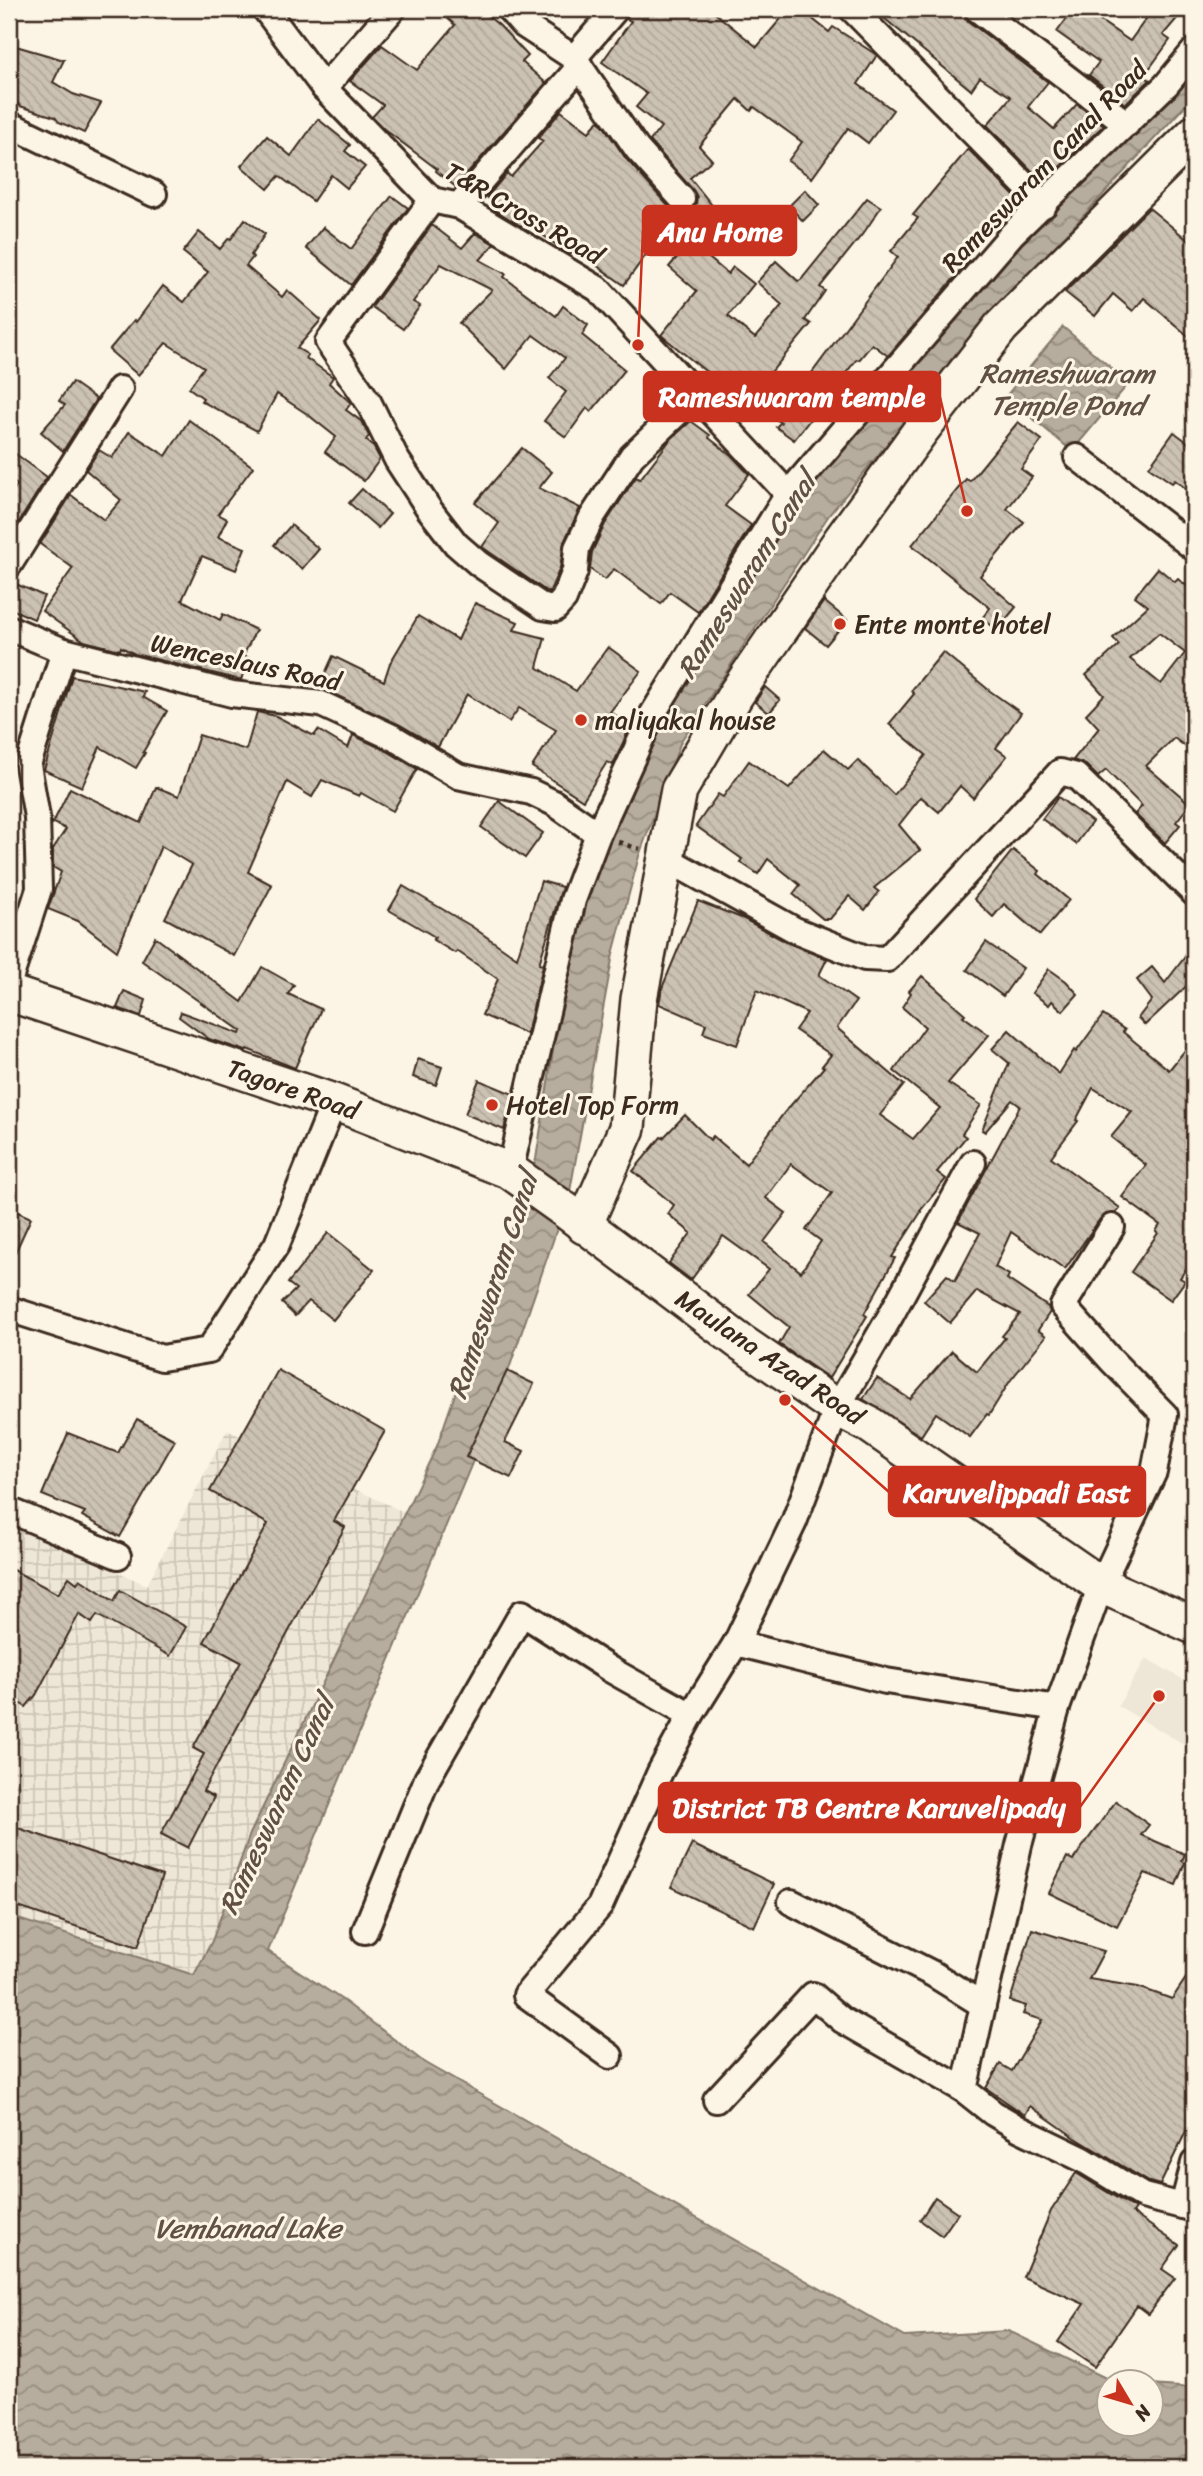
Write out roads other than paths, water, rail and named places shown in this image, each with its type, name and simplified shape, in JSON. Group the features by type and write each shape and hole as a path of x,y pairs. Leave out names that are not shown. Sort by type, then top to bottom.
{"main road":[{"path":"575,1218 627,1128 639,999 679,790 729,706 842,539 921,430 1001,327 1194,134"},
{"name":"Tagore Road","path":"9,993 334,1102 513,1174 575,1218"},
{"name":"Maulana Azad Road","path":"575,1218 739,1341 837,1408 870,1425 1101,1585 1194,1626"}],"street":[{"name":"T&R Cross Road","path":"265,9 324,88 432,200 459,206 598,289 789,494"},
{"path":"324,88 393,9"},
{"path":"459,206 577,62 616,9"},
{"path":"977,9 1127,124"},
{"path":"854,10 1044,205"},
{"path":"522,14 577,62 637,149 682,199"},
{"name":"Rameswaram Canal Road","path":"513,1174 573,900 598,834 652,715 789,494 1012,234 1166,85 1194,51"},
{"path":"9,124 154,194"},
{"path":"432,200 328,342 369,403 397,460 429,509 456,544 479,564 543,607 555,610 564,599 575,571 577,548 592,517 632,456 696,395"},
{"path":"9,565 120,389"},
{"path":"1077,457 1194,548"},
{"name":"Wenceslaus Road","path":"9,628 64,651 232,694 321,704 394,738 458,776 531,792 554,803 598,834"},
{"path":"9,982 39,889 37,817 28,765 64,651"},
{"path":"667,859 795,930 865,958 887,959 972,864 1060,772 1076,776 1194,893"},
{"path":"9,1309 162,1358 209,1350 277,1244 334,1102"},
{"path":"610,2056 526,1995 600,1906 660,1772 691,1714 736,1643 794,1522 837,1408 973,1163"},
{"path":"964,2090 1019,1844 1057,1708 1101,1585 1154,1472 1165,1415 1063,1306 1112,1227"},
{"path":"9,1510 118,1556"},
{"path":"365,1931 427,1779 522,1613 611,1670 691,1714"},
{"path":"736,1643 886,1681 1057,1708"},
{"path":"792,1902 933,1974 983,2006"},
{"path":"716,2100 813,1995 842,2020 964,2090 1011,2124 1082,2159 1143,2196 1189,2207 1194,2163"}],"water":[{"name":"Vembanad Lake","path":"1194,62 1194,96 1001,305 829,515 681,741 639,856 613,954 570,1191 498,1401 268,1951 344,2001 425,2063 905,2337 1009,2331 1094,2372 1094,2438 1164,2438 1164,2386 1194,2388 1194,2467 9,2467 9,1916 194,1975 212,1941 250,1834 437,1446 536,1159 576,904 655,726 799,494 944,322"},
{"name":"Rameshwaram Temple Pond","path":"1063,327 1129,383 1072,451 1006,396"}],"place":[{"name":"Anu Home","path":"638,345"},
{"name":"Rameshwaram temple","path":"967,511"},
{"name":"Ente monte hotel","path":"840,624"},
{"name":"maliyakal house","path":"581,720"},
{"name":"Hotel Top Form","path":"492,1105"},
{"name":"Karuvelippadi East","path":"785,1400"},
{"name":"District TB Centre Karuvelipady","path":"1159,1696"}],"water label":[{"name":"Rameswaram Canal","path":"746,575"},
{"name":"Rameswaram Canal","path":"492,1285"},
{"name":"Rameswaram Canal","path":"276,1805"}]}
